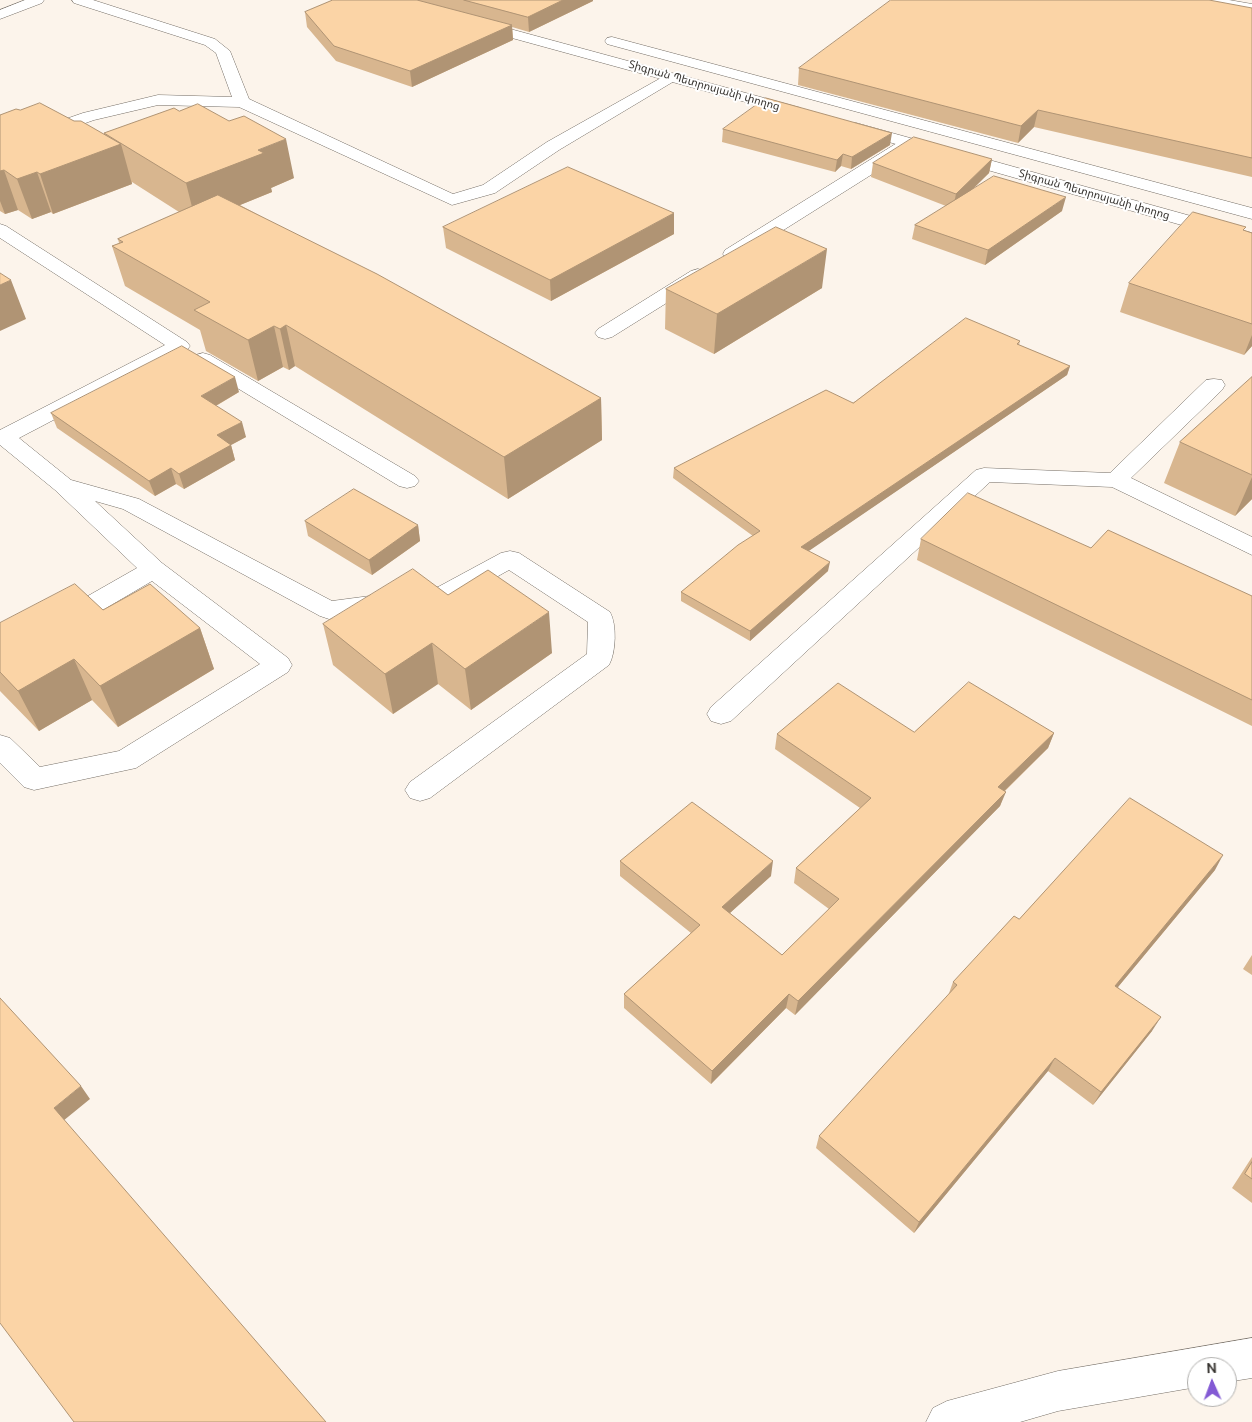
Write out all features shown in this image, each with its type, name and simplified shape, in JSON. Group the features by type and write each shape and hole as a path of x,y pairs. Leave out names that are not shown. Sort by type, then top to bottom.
{"main road":[{"path":"0,7 18,0"},
{"path":"0,16 37,0"},
{"path":"79,0 210,42 223,51 242,102"},
{"path":"1203,0 1252,8"},
{"name":"Տիգրան Պետրոսյանի փողոց","path":"461,20 814,117"},
{"name":"Տիգրան Պետրոսյանի փողոց","path":"600,38 1252,214"},
{"path":"0,148 89,116 158,100 242,102 452,200 489,190 553,146 673,77"},
{"name":"Տիգրան Պետրոսյանի փողոց","path":"843,125 1252,239"},
{"path":"605,333 909,143"},
{"path":"0,230 180,346 407,481"},
{"path":"0,746 34,779 126,760 279,665 152,568 63,485 2,438 180,346"},
{"path":"1116,480 1214,385"},
{"path":"721,714 984,475 1116,480 1252,547"},
{"path":"63,485 131,504 329,610 444,595 510,559 601,618 600,658 420,790"},
{"path":"0,658 152,568"},
{"path":"1237,1360 1252,1358"},
{"path":"947,1422 1058,1391 1187,1369"}],"building":[{"path":"333,0 417,0 512,25 410,71 334,46 305,12"},
{"path":"464,0 563,0 528,17"},
{"path":"891,0 1209,0 1252,8 1252,158 1038,110 1021,126 799,68"},
{"path":"766,98 892,133 852,157 843,154 837,160 723,129"},
{"path":"40,103 74,121 81,121 121,144 40,174 37,172 17,179 4,170 0,171 0,115"},
{"path":"198,104 229,121 244,116 286,139 258,150 264,153 186,183 104,133 174,108 179,111"},
{"path":"914,137 992,159 956,194 873,163"},
{"path":"568,167 674,213 550,280 443,227"},
{"path":"994,176 1066,197 988,250 915,225"},
{"path":"218,195 377,274 601,398 504,457 286,325 280,329 274,326 248,340 194,310 210,302 112,246 123,242 118,239"},
{"path":"1193,212 1246,227 1243,230 1252,233 1252,324 1129,283"},
{"path":"776,227 827,249 717,314 666,289"},
{"path":"0,273 11,280 0,285"},
{"path":"966,318 1020,341 1017,344 1070,366 801,547 830,562 750,631 681,592 738,545 760,531 674,468 826,390 853,403"},
{"path":"182,346 235,377 201,396 242,422 217,435 231,445 179,474 171,468 149,481 51,413"},
{"path":"1252,377 1252,475 1180,442"},
{"path":"354,489 418,525 369,560 305,521"},
{"path":"968,493 1091,548 1108,530 1252,596 1252,700 921,539"},
{"path":"413,569 448,595 488,570 549,612 465,669 432,643 385,674 323,624"},
{"path":"75,584 103,610 150,584 200,628 100,686 74,659 18,691 0,672 0,623"},
{"path":"969,682 1054,733 998,787 1006,792 798,1001 789,994 712,1071 624,994 700,925 620,861 692,802 773,861 722,907 782,955 839,899 796,868 871,798 777,734 838,683 914,732"},
{"path":"1130,798 1223,855 1115,986 1161,1017 1101,1092 1055,1058 919,1222 819,1136 957,985 953,982 1014,916 1019,919"},
{"path":"0,998 81,1086 54,1108 326,1422 74,1422 0,1323"},
{"path":"1252,1162 1252,1179 1245,1174"}]}
